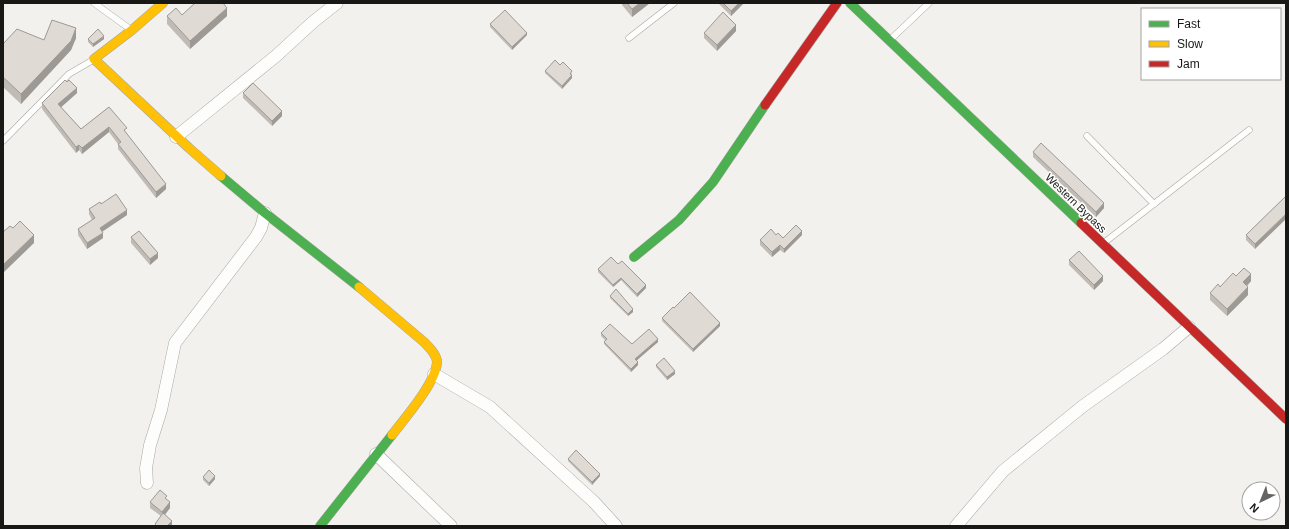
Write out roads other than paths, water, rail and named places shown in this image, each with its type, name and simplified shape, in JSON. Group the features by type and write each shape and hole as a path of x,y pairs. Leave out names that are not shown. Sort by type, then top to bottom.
{"street":[{"path":"163,3 132,30 94,59 176,138 265,213 332,264 424,342 433,352 437,361 434,374 413,408 320,526"},
{"path":"176,138 276,56 313,22 337,3"},
{"path":"634,257 679,220 713,182 837,3"},
{"name":"Western Bypass","path":"850,3 1286,419"},
{"path":"146,483 148,456 161,410 175,343 256,237 262,228 265,213"},
{"path":"956,526 1003,472 1083,406 1163,349 1189,327"},
{"path":"434,374 490,407 594,502 616,526"},
{"path":"376,454 451,526"}],"lane":[{"path":"94,3 132,30"},
{"path":"629,38 674,3"},
{"path":"889,40 929,3"},
{"path":"3,141 69,74 94,59"},
{"path":"1102,244 1249,130"},
{"path":"1087,136 1154,204"}]}
